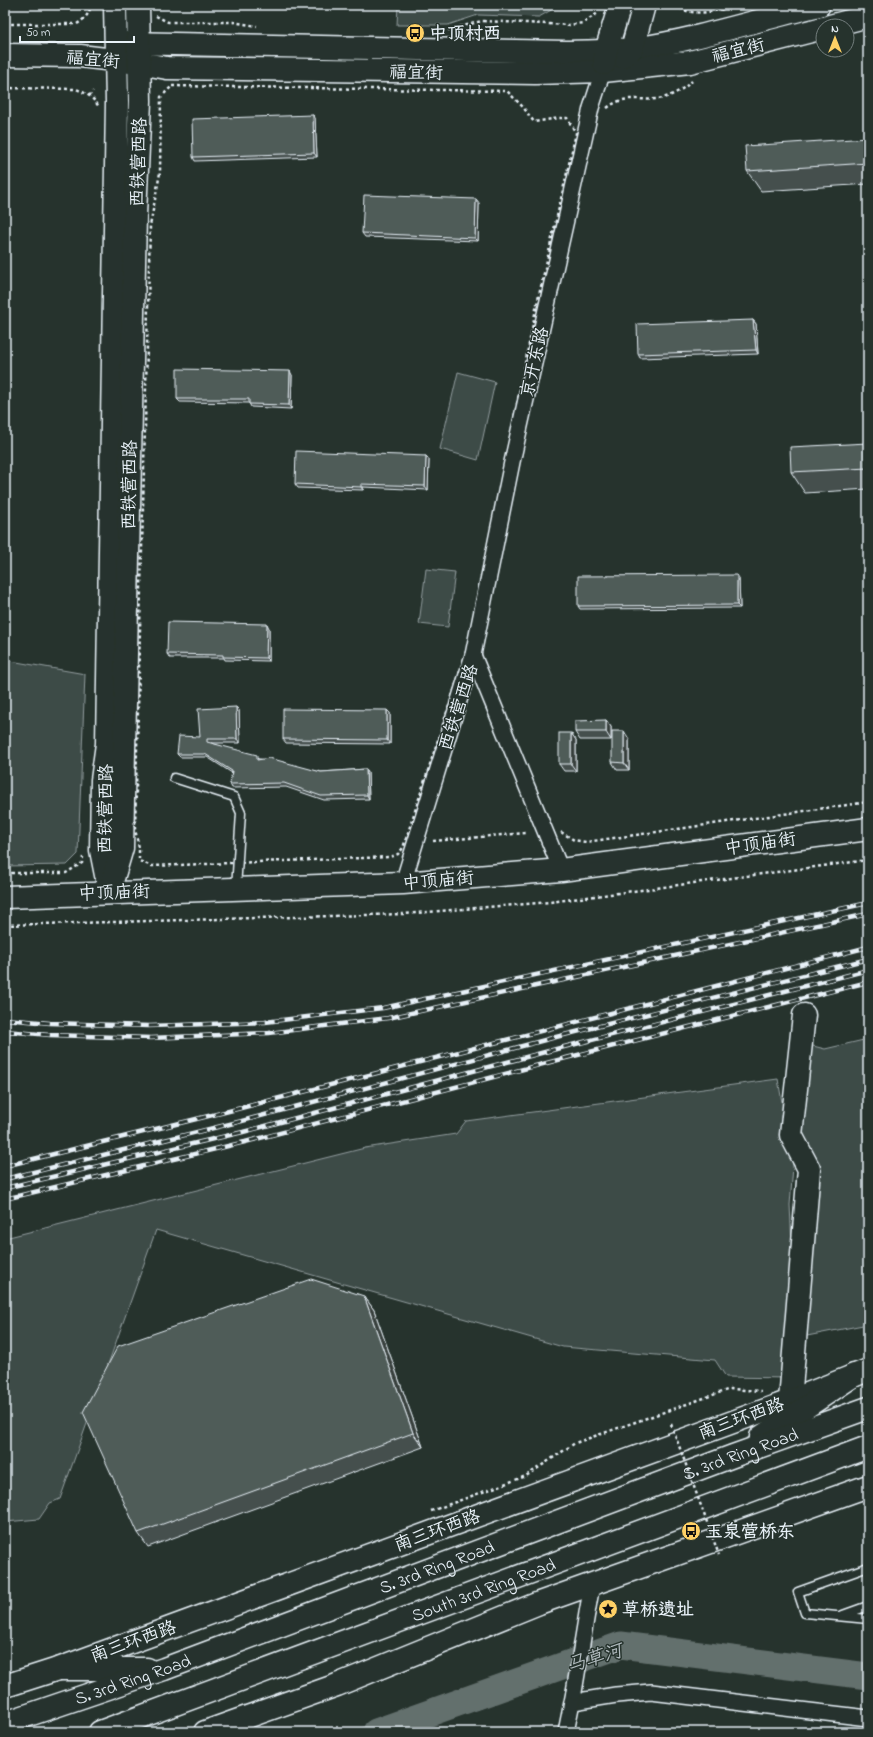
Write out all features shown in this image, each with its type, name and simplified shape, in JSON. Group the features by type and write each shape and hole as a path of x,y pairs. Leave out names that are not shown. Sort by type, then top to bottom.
{"main road":[{"name":"西铁营西路","path":"109,892 101,850 102,788 107,744 116,5"},
{"path":"605,61 632,49 644,5"},
{"name":"福宜街","path":"632,49 679,40 819,5"},
{"name":"西铁营西路","path":"109,892 122,848 134,247 140,101 139,53 145,7"},
{"name":"京开东路","path":"605,61 610,7"},
{"path":"855,19 868,16"},
{"name":"福宜街","path":"5,42 139,53 167,68 535,73 605,61 690,62 815,30"},
{"name":"福宜街","path":"5,55 80,56 116,52"},
{"name":"中顶庙街","path":"5,897 109,892 403,883 561,870 868,829"},
{"path":"790,1394 809,1170 791,1135 804,1015"},
{"path":"733,1456 863,1370"},
{"name":"南三环西路","path":"5,1686 58,1669 790,1394 863,1370"},
{"name":"S. 3rd Ring Road","path":"5,1723 164,1669 733,1456 868,1408"},
{"name":"South 3rd Ring Road","path":"100,1732 868,1447"},
{"path":"205,1732 337,1685 539,1603 868,1486"},
{"path":"58,1669 164,1669"}],"street":[{"name":"京开东路","path":"473,655 513,455 591,108 605,61"},
{"name":"西铁营西路","path":"473,655 561,870"},
{"name":"西铁营西路","path":"403,883 473,655"},
{"path":"566,1732 592,1585"},
{"path":"573,1697 651,1692 868,1718"}],"lane":[{"path":"174,778 234,797 241,813 236,888"},
{"path":"868,1567 798,1592 805,1613 868,1619"},
{"path":"840,1616 868,1606"}],"path":[{"path":"5,24 68,26 85,20 90,12 91,5"},
{"path":"674,5 693,12 706,14 739,5"},
{"path":"145,7 156,16 168,22 233,22 260,26"},
{"path":"441,32 482,21 569,25 583,23 599,12 610,7"},
{"path":"603,112 616,101 658,99 685,88 696,77"},
{"path":"172,86 507,91 524,107 534,122 567,118 576,133 576,139 537,304 468,647 403,848 398,854 390,857 238,863 152,866 139,861 139,848 135,829 150,226 160,173 161,98 172,86"},
{"path":"5,88 76,89 90,96 99,108"},
{"path":"90,96 93,91"},
{"path":"558,830 574,840 586,842 868,802"},
{"path":"433,841 526,833"},
{"path":"5,873 66,873 82,863 84,853"},
{"path":"5,925 402,914 550,902 868,860"},
{"path":"429,1512 526,1476 575,1443 730,1389 790,1394"},
{"path":"672,1424 719,1555"}],"shaded area":[{"path":"398,5 560,5 539,17 478,15 448,25 397,25"},
{"path":"458,372 495,382 478,460 440,449"},
{"path":"426,569 455,572 448,627 419,624"},
{"path":"5,660 85,674 78,854 67,865 5,866"},
{"path":"868,1039 868,1324 802,1337 815,1174 797,1132 805,1044 825,1049"},
{"path":"778,1079 793,1166 790,1205 792,1247 787,1378 726,1377 715,1360 563,1347 156,1230 60,1499 50,1503 39,1519 5,1522 5,1238 365,1148 456,1134 466,1121"}],"building":[{"path":"313,115 314,153 193,157 192,119"},
{"path":"868,138 868,163 747,171 745,146"},
{"path":"364,195 476,199 475,238 362,233"},
{"path":"753,320 756,350 638,354 637,324"},
{"path":"177,369 290,371 289,405 249,404 249,399 177,399"},
{"path":"868,443 868,468 791,472 790,447"},
{"path":"296,451 426,456 425,486 361,484 361,487 295,484"},
{"path":"737,575 737,605 578,606 578,576"},
{"path":"168,622 267,624 266,658 223,657 223,655 167,654"},
{"path":"236,707 237,739 207,739 207,742 257,755 257,760 269,758 321,772 366,769 367,795 321,796 284,783 230,784 232,771 205,754 177,754 179,736 200,737 198,709"},
{"path":"283,709 387,710 387,740 283,739"},
{"path":"606,720 606,732 575,732 575,721"},
{"path":"612,731 624,731 624,763 612,762"},
{"path":"559,733 571,733 571,764 559,764"},
{"path":"311,1279 364,1296 413,1433 138,1533 83,1412 118,1346"}],"waterway":[{"name":"马草河","path":"376,1732 621,1645 868,1676"}],"railway":[{"path":"5,1019 50,1023 149,1026 265,1022 383,1008 868,903"},
{"path":"5,1031 50,1035 151,1038 269,1033 388,1018 868,914"},
{"path":"5,1166 237,1109 868,947"},
{"path":"5,1179 242,1121 556,1037 868,959"},
{"path":"5,1188 243,1132 560,1048 868,970"},
{"path":"5,1199 245,1142 562,1059 868,982"}],"place":[{"name":"中顶村西","path":"415,33"},
{"name":"玉泉营桥东","path":"691,1531"},
{"name":"草桥遗址","path":"608,1609"}]}
